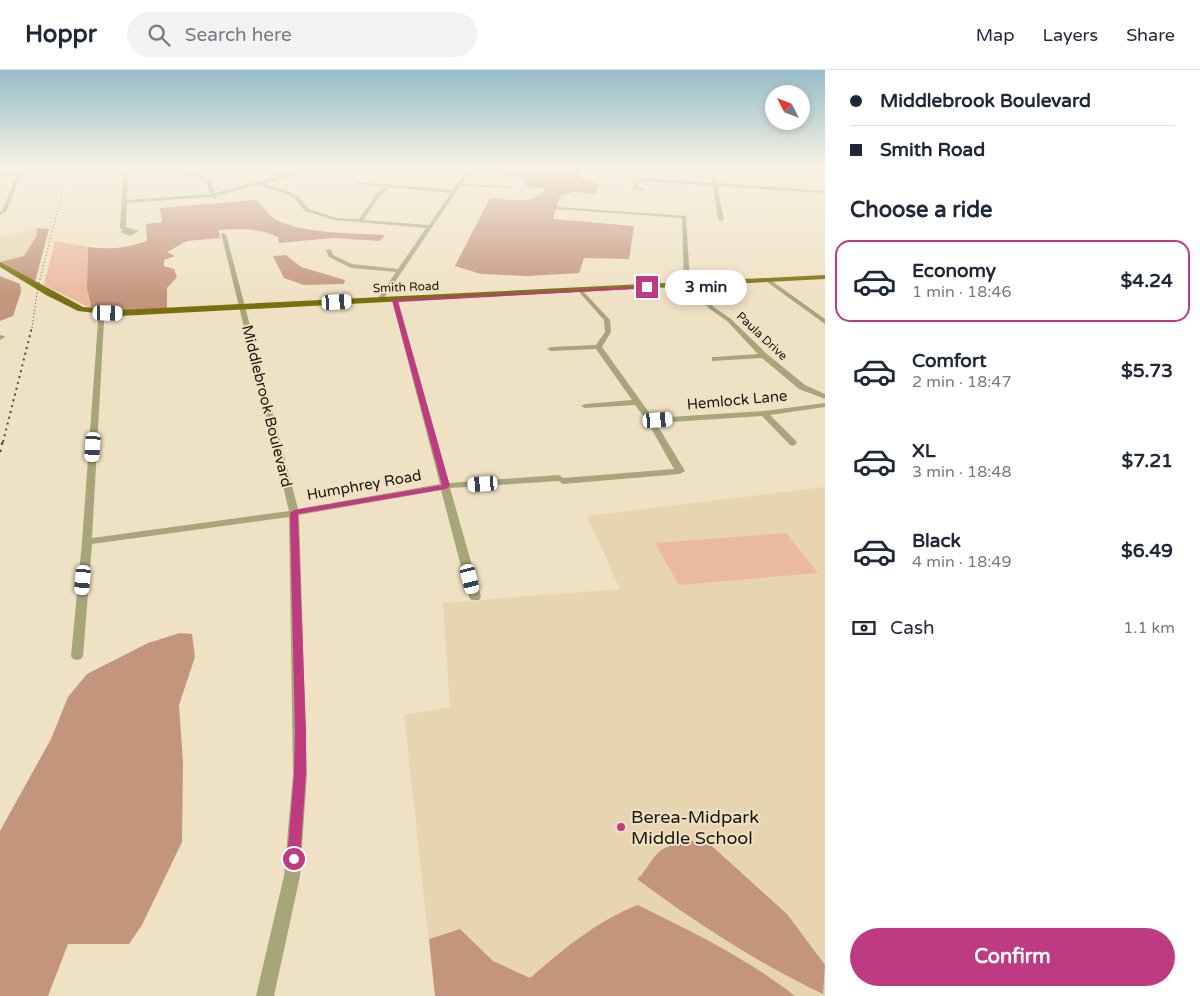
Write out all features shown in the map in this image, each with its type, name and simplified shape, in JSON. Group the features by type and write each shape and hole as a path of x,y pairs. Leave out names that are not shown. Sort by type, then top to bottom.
{"main road":[{"name":"Smith Road","path":"0,264 74,306 88,311 106,313 242,308 825,278"}],"street":[{"path":"124,210 123,228 126,230"},
{"path":"307,210 321,216 430,227"},
{"path":"360,221 368,210"},
{"path":"380,300 442,210"},
{"path":"589,210 684,217 687,286"},
{"path":"719,210 721,219"},
{"name":"Middlebrook Boulevard","path":"223,234 294,513 300,774 292,876 265,996"},
{"path":"329,250 330,256 350,266 399,271"},
{"path":"772,281 825,322"},
{"name":"Paula Drive","path":"687,286 712,308 730,320 764,356 802,387 825,397"},
{"path":"581,291 607,320 608,332 598,347"},
{"path":"395,300 475,597"},
{"path":"77,656 87,542 101,321 106,313"},
{"path":"551,349 598,347"},
{"path":"598,347 651,421"},
{"path":"715,359 764,356"},
{"path":"585,406 637,402"},
{"name":"Hemlock Lane","path":"651,421 764,413 825,406"},
{"path":"764,413 794,443"},
{"name":"Humphrey Road","path":"87,542 294,513 446,486 680,471 651,421"}],"shaded area":[{"path":"160,210 266,210 276,220 305,229 385,235 380,241 333,238 279,243 278,237 264,232 241,229 219,230 220,238 187,241 167,252 175,256 164,260 164,266 174,269 177,277 167,288 167,308 102,312 92,309 87,289 88,247 118,248 147,241 146,224 162,222"},
{"path":"484,210 556,210 553,219 634,226 629,259 584,258 579,273 528,276 481,274 455,266"},
{"path":"37,228 37,235 24,256 0,262 0,237"},
{"path":"37,228 49,229 35,282 0,262 24,256 37,235"},
{"path":"55,241 88,247 87,289 92,309 44,285"},
{"path":"286,255 301,267 345,280 344,284 304,285 284,278 273,256"},
{"path":"0,276 20,284 21,292 13,316 0,321"},
{"name":"Berea-Midpark Middle School","path":"825,487 825,996 435,996 404,715 450,707 443,603 620,589 587,516"},
{"path":"786,533 818,573 679,585 655,543"},
{"path":"180,633 192,634 195,657 179,705 183,762 182,842 142,925 129,944 68,944 48,996 0,996 0,831 51,739 68,697 87,674 148,643"},
{"path":"703,838 787,914 825,965 823,994 774,969 727,941 637,879 659,852 669,846"},
{"path":"638,905 738,958 777,982 795,996 435,996 429,939 460,929 493,961 530,978 595,927"}],"railway":[{"path":"32,328 38,287 58,210"},
{"path":"3,442 32,327"},
{"path":"0,452 3,440"}],"place":[{"name":"Berea-Midpark Middle School","path":"621,827"}],"route":[{"path":"294,859 300,774 294,513 446,486 395,300 647,287"}]}
